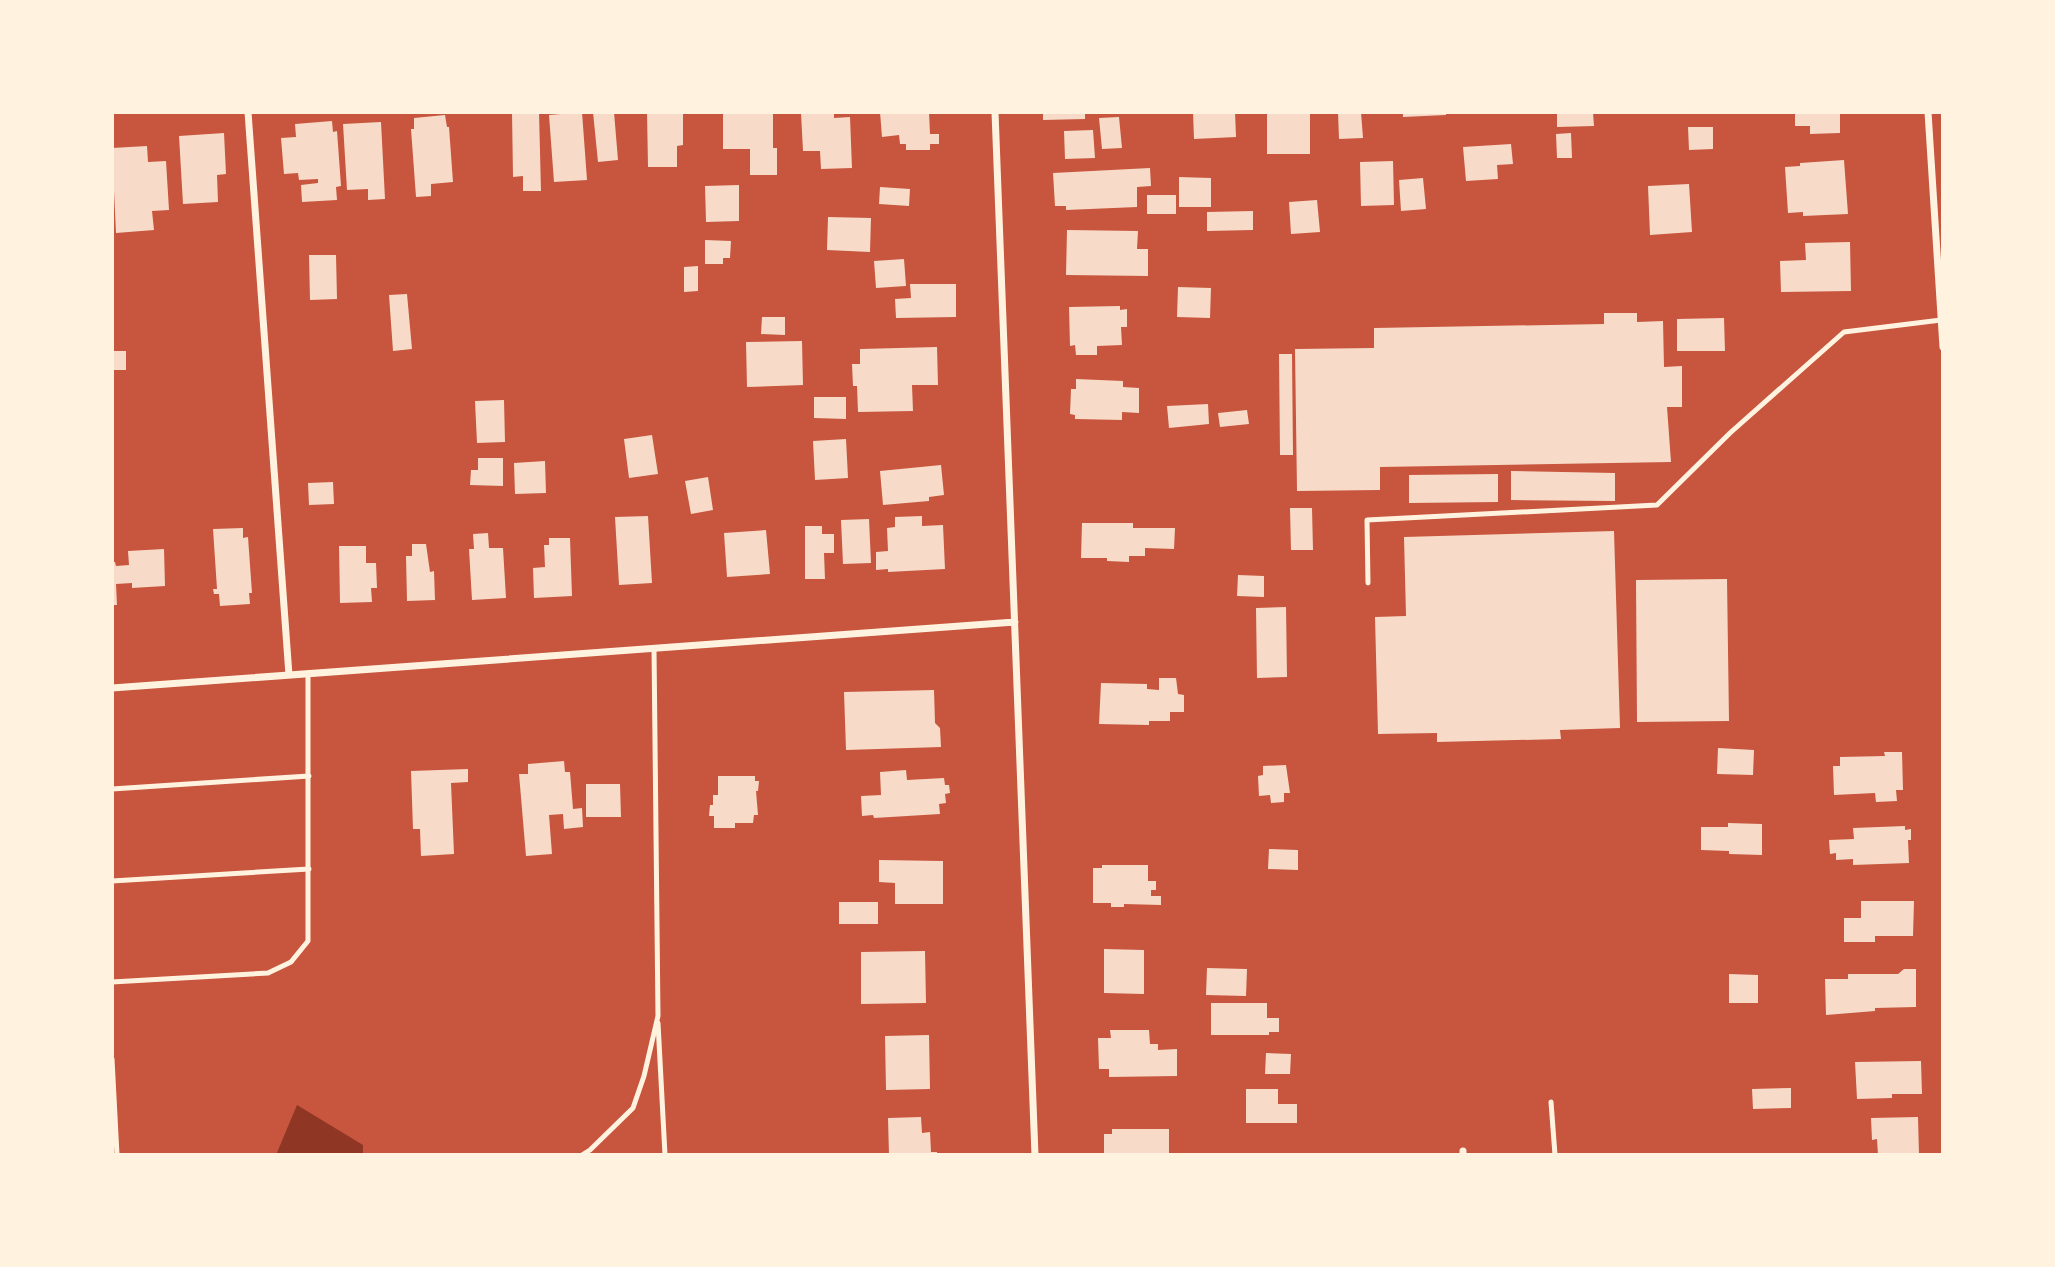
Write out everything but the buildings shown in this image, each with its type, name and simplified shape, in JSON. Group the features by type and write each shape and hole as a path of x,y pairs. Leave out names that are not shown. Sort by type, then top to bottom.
{"street":[{"path":"248,112 289,675"},
{"path":"995,112 1035,1155"},
{"path":"1928,112 1943,347"},
{"path":"112,688 1015,622"}],"lane":[{"path":"1368,583 1367,520 1657,505 1730,433 1844,332 1941,320"},
{"path":"654,649 658,1016 666,1155"},
{"path":"112,982 268,974 291,962 308,941 308,673"},
{"path":"112,789 309,776"},
{"path":"112,881 309,869"},
{"path":"582,1155 633,1108 645,1076 658,1016"},
{"path":"112,1059 117,1155"},
{"path":"1551,1102 1555,1155"}],"shaded area":[{"path":"297,1105 363,1145 363,1155 276,1155"}]}
